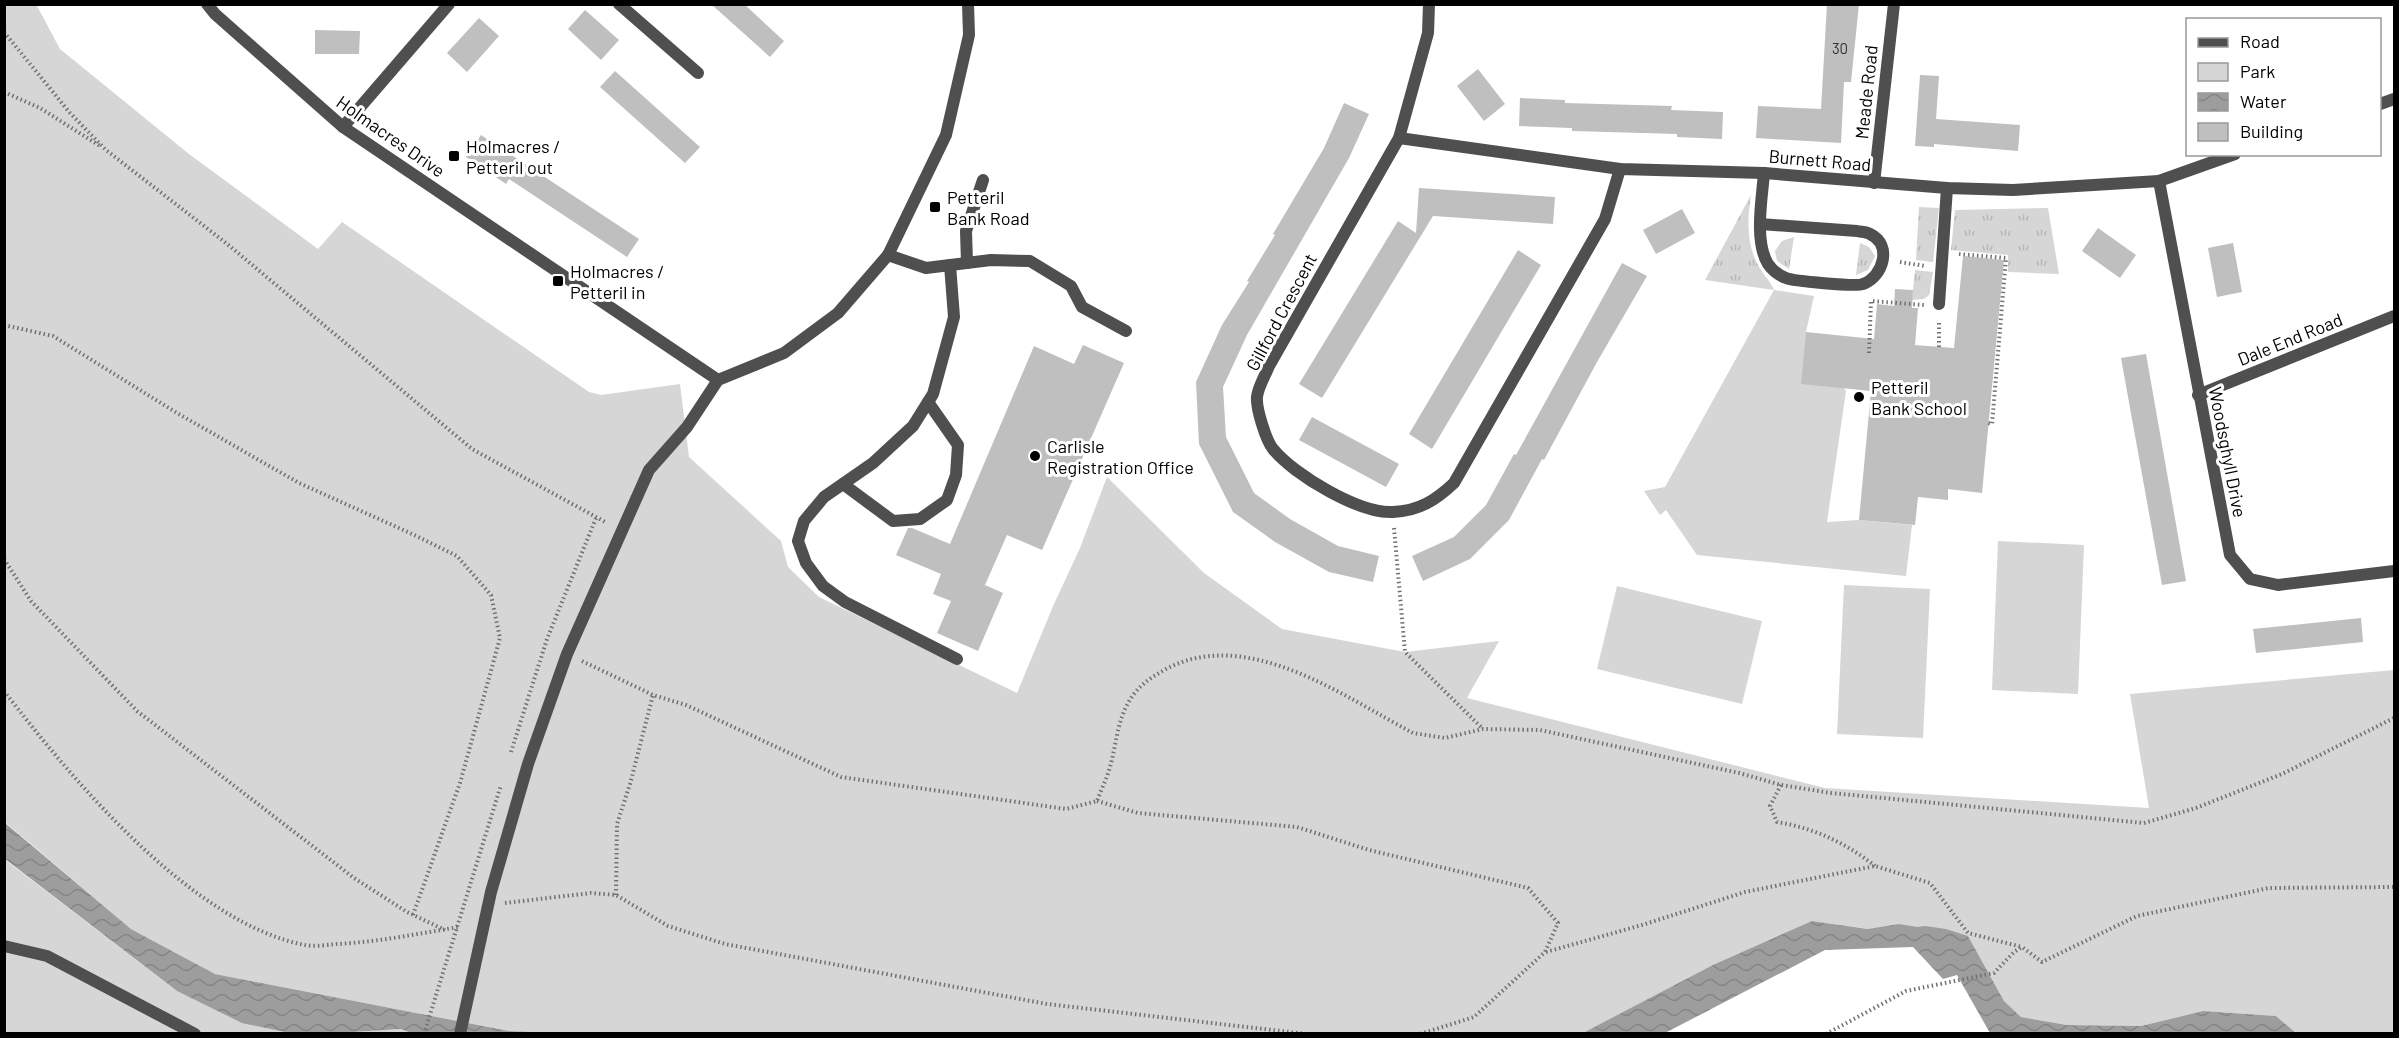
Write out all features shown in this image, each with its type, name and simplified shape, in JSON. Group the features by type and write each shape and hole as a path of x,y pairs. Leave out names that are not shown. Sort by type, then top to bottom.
{"street":[{"name":"Holmacres Drive","path":"207,4 215,14 343,127 718,380"},
{"path":"343,127 449,4"},
{"path":"619,4 698,73"},
{"path":"460,1034 489,904 528,764 567,654 649,470 687,427 718,380 784,353 838,313 888,255 946,135 969,35 968,4"},
{"name":"Gillford Crescent","path":"1429,4 1428,33 1399,138 1269,366 1257,397 1262,425 1271,448 1288,465 1351,504 1373,510 1393,512 1420,508 1437,499 1454,483 1605,219 1620,169"},
{"name":"Meade Road","path":"1874,183 1894,4"},
{"name":"Burnett Road","path":"1399,138 1620,169 1764,173 1947,188 2013,190 2159,181 2229,156"},
{"path":"1760,224 1857,231 1872,235 1881,246 1884,260 1873,280 1861,285 1788,279 1776,273 1767,263 1763,250 1760,224 1764,173"},
{"path":"967,263 966,231 983,180"},
{"name":"Woodsghyll Drive","path":"2159,181 2230,555 2250,579 2278,585 2394,570"},
{"path":"1939,304 1947,188"},
{"path":"888,255 926,268 991,260 1030,261 1071,286 1082,307 1126,332"},
{"path":"950,265 954,317 933,394 913,426 873,463 824,497 804,521 798,541 806,563 822,586 845,602 957,659"},
{"name":"Dale End Road","path":"2198,395 2394,316"},
{"path":"843,484 893,522 920,519 947,500 956,475 958,445 928,402"},
{"path":"4,946 47,956 195,1034"}],"path":[{"path":"4,32 70,113 106,150"},
{"path":"4,92 40,108 106,150 226,243 472,449 621,530"},
{"path":"1943,253 2006,258 1992,424 1988,423"},
{"path":"1884,260 1942,268"},
{"path":"1869,353 1871,301 1918,305 1939,304 1939,347"},
{"path":"4,325 54,336 177,413 299,483 410,532 457,556 491,595 500,638 460,783 413,915"},
{"path":"1393,512 1405,652 1483,729"},
{"path":"4,559 31,601 137,711 354,878 413,915 445,930"},
{"path":"567,654 652,695 686,705 841,777 1066,809 1097,801 1138,813 1297,827 1369,850 1528,888 1558,923 1545,952 1474,1017 1420,1034"},
{"path":"1097,801 1110,767 1117,733 1127,704 1146,680 1176,664 1197,657 1255,658 1291,668 1413,733 1426,737 1445,738 1483,729 1540,730 1739,773 1781,785 1865,798 2144,823 2196,808 2282,774 2394,718"},
{"path":"4,691 99,804 161,865 187,887 255,930 306,945 368,943 458,927"},
{"path":"616,895 617,824 630,784 652,695"},
{"path":"1781,785 1770,806 1777,822 1804,827 1855,850 1875,866 1930,883 1968,933 2022,947 2042,962 2137,916 2269,888 2394,887"},
{"path":"1545,952 1642,925 1745,892 1875,866"},
{"path":"489,904 591,893 616,895 668,926 748,949 1047,1004 1307,1034"},
{"path":"1826,1034 1906,991 1994,973 2022,947"}],"green space":[{"path":"36,4 60,49 189,154 318,249 342,222 589,392 601,395 680,384 689,457 781,541 788,567 819,597 1017,693 1080,548 1107,477 1204,573 1282,629 1405,652 1499,641 1467,698 1825,788 2149,808 2130,694 2394,670 2394,1033 2296,1033 2276,1016 2203,1011 2141,1026 2067,1025 2021,1017 2004,1001 1968,936 1869,929 1812,921 1583,1033 551,1034 509,1031 215,974 131,929 5,822 4,5"},
{"path":"1751,195 1748,224 1750,243 1756,261 1774,290 1705,280"},
{"path":"1919,207 1939,208 1933,262 1916,260"},
{"path":"2048,208 2059,274 2008,272 2008,255 1951,250 1955,210"},
{"path":"1794,237 1789,269 1777,261 1775,251 1782,241"},
{"path":"1860,243 1869,247 1875,256 1868,270 1856,275"},
{"path":"1915,270 1933,272 1929,295 1924,299 1912,300"},
{"path":"1774,290 1814,296 1806,332 1846,391 1827,522 1859,520 1912,525 1906,576 1697,555 1666,510 1660,515 1644,491 1665,487"},
{"path":"1998,541 2084,545 2078,694 1992,690"},
{"path":"1844,585 1930,589 1923,738 1837,734"},
{"path":"1617,586 1762,621 1742,704 1597,669"},
{"path":"4,859 177,991 337,1033 5,1033"},
{"path":"401,1029 414,1033 337,1033"}],"water":[{"path":"4,822 131,929 215,974 509,1031 551,1033 414,1034 401,1029 290,1033 242,1023 177,991 5,859"},
{"path":"1812,921 1868,929 1899,924 1925,926 1946,929 1968,936 2004,1001 2021,1017 2067,1025 2141,1026 2203,1011 2276,1016 2296,1033 1990,1033 1957,975 1943,979 1913,947 1825,950 1665,1033 1583,1033 1713,965"}],"building":[{"path":"711,4 744,4 784,41 770,57"},
{"path":"1827,4 1859,4 1851,82 1844,82 1841,143 1756,138 1758,106 1821,109"},
{"path":"585,10 619,40 601,60 568,29"},
{"path":"479,18 499,36 467,72 447,53"},
{"path":"315,30 360,31 359,54 315,54"},
{"path":"1478,69 1505,104 1484,121 1457,86"},
{"path":"615,71 700,147 685,163 600,87"},
{"path":"1920,75 1939,76 1936,119 2020,125 2018,151 1934,144 1934,147 1915,146"},
{"path":"1520,98 1565,100 1565,103 1672,106 1671,110 1723,112 1722,139 1677,137 1677,134 1572,131 1572,128 1519,126"},
{"path":"1344,103 1369,114 1349,158 1247,335 1223,387 1226,437 1254,493 1290,519 1338,546 1379,556 1373,582 1329,572 1275,542 1233,512 1199,444 1196,382 1222,325 1249,282 1247,281 1275,235 1273,234 1324,148"},
{"path":"481,135 639,239 627,257 509,179 506,184 466,157"},
{"path":"1419,188 1555,197 1553,224 1433,216 1322,398 1299,384 1398,221 1416,233"},
{"path":"1682,209 1695,233 1656,254 1643,230"},
{"path":"2098,228 2136,255 2120,278 2082,251"},
{"path":"2233,243 2242,292 2217,297 2208,248"},
{"path":"1518,250 1541,265 1432,449 1409,434"},
{"path":"1963,256 2004,260 1982,493 1948,489 1948,500 1918,497 1915,525 1859,520 1871,391 1801,384 1806,332 1874,339 1877,304 1894,306 1895,289 1913,290 1912,308 1918,308 1915,345 1954,348"},
{"path":"1622,263 1647,276 1509,520 1470,559 1423,581 1412,556 1454,537 1486,505"},
{"name":"Carlisle Registration Office","path":"1083,345 1124,363 1042,550 1007,535 985,585 1003,593 978,651 937,633 951,601 933,594 941,574 896,555 908,528 950,544 1034,346 1074,364"},
{"path":"2146,354 2186,581 2162,585 2121,358"},
{"path":"1312,417 1399,464 1386,487 1299,440"},
{"path":"2361,618 2363,642 2256,653 2253,629"}],"place":[{"name":"Holmacres / Petteril out","path":"454,156"},
{"name":"Petteril Bank Road","path":"935,207"},
{"name":"Holmacres / Petteril in","path":"558,281"},
{"name":"Petteril Bank School","path":"1859,397"},
{"name":"Carlisle Registration Office","path":"1035,456"}]}
